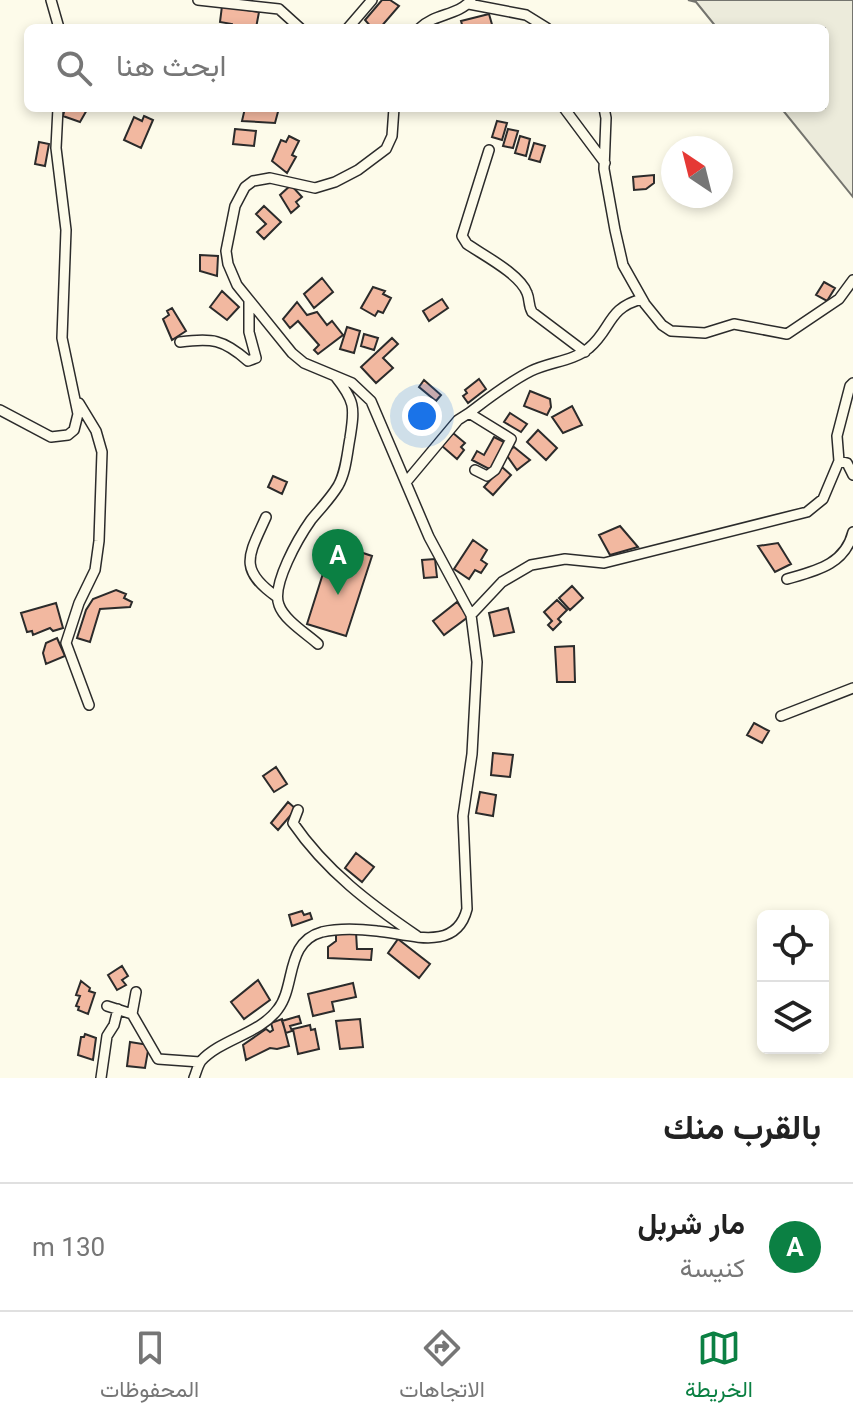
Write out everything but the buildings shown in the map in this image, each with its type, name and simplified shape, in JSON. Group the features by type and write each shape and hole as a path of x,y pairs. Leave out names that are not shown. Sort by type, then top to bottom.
{"street":[{"path":"51,0 58,24"},
{"path":"198,0 279,9 296,24"},
{"path":"351,24 372,0"},
{"path":"424,24 470,2 526,15 541,24"},
{"path":"0,410 37,432 59,437 74,430 78,414 62,338 66,230 56,148 58,112"},
{"path":"136,992 132,1014 158,1059 166,1062 200,1062 276,1013 284,999 298,953 315,935 358,930 438,938 454,931 462,923 467,909 463,816 472,754 477,662 471,615 429,537 371,401 357,386 298,358 249,301 231,273 226,251 235,206 245,187 253,181 270,178 307,187 328,186 358,170 386,149 392,136 394,112"},
{"path":"567,112 605,163"},
{"path":"605,112 605,163 612,217 623,265 642,299 662,325 671,331 705,333 734,324 782,335 790,333 839,299 853,280"},
{"path":"489,150 462,236 467,244 517,279 528,295 532,312 585,352"},
{"path":"407,481 458,420 529,372 585,352 618,309 642,299"},
{"path":"180,342 209,338 232,347 248,361 256,358 249,332 249,301"},
{"path":"318,644 282,612 277,597 285,569 298,543 310,522 338,487 344,470 354,406 350,394 335,376"},
{"path":"471,615 502,582 531,565 565,559 604,563 807,512 823,499 839,461 837,436 853,383"},
{"path":"75,397 96,431 102,452 95,570 79,603 66,643 89,705"},
{"path":"469,413 511,439 495,470 487,476 475,470"},
{"path":"839,461 847,463 853,475"},
{"path":"266,517 249,557 259,585 277,597"},
{"path":"787,579 828,566 846,548 853,532"},
{"path":"781,716 853,688"},
{"path":"298,810 293,823 333,871 355,891 420,938"},
{"path":"107,1006 132,1014"},
{"path":"101,1078 107,1036 118,1009"},
{"path":"194,1078 200,1062"}],"shaded area":[{"path":"688,0 853,0 853,197 784,112 829,112 829,24 714,24 696,2"}],"place":[{"name":"مار شربل","path":"338,595"}]}
